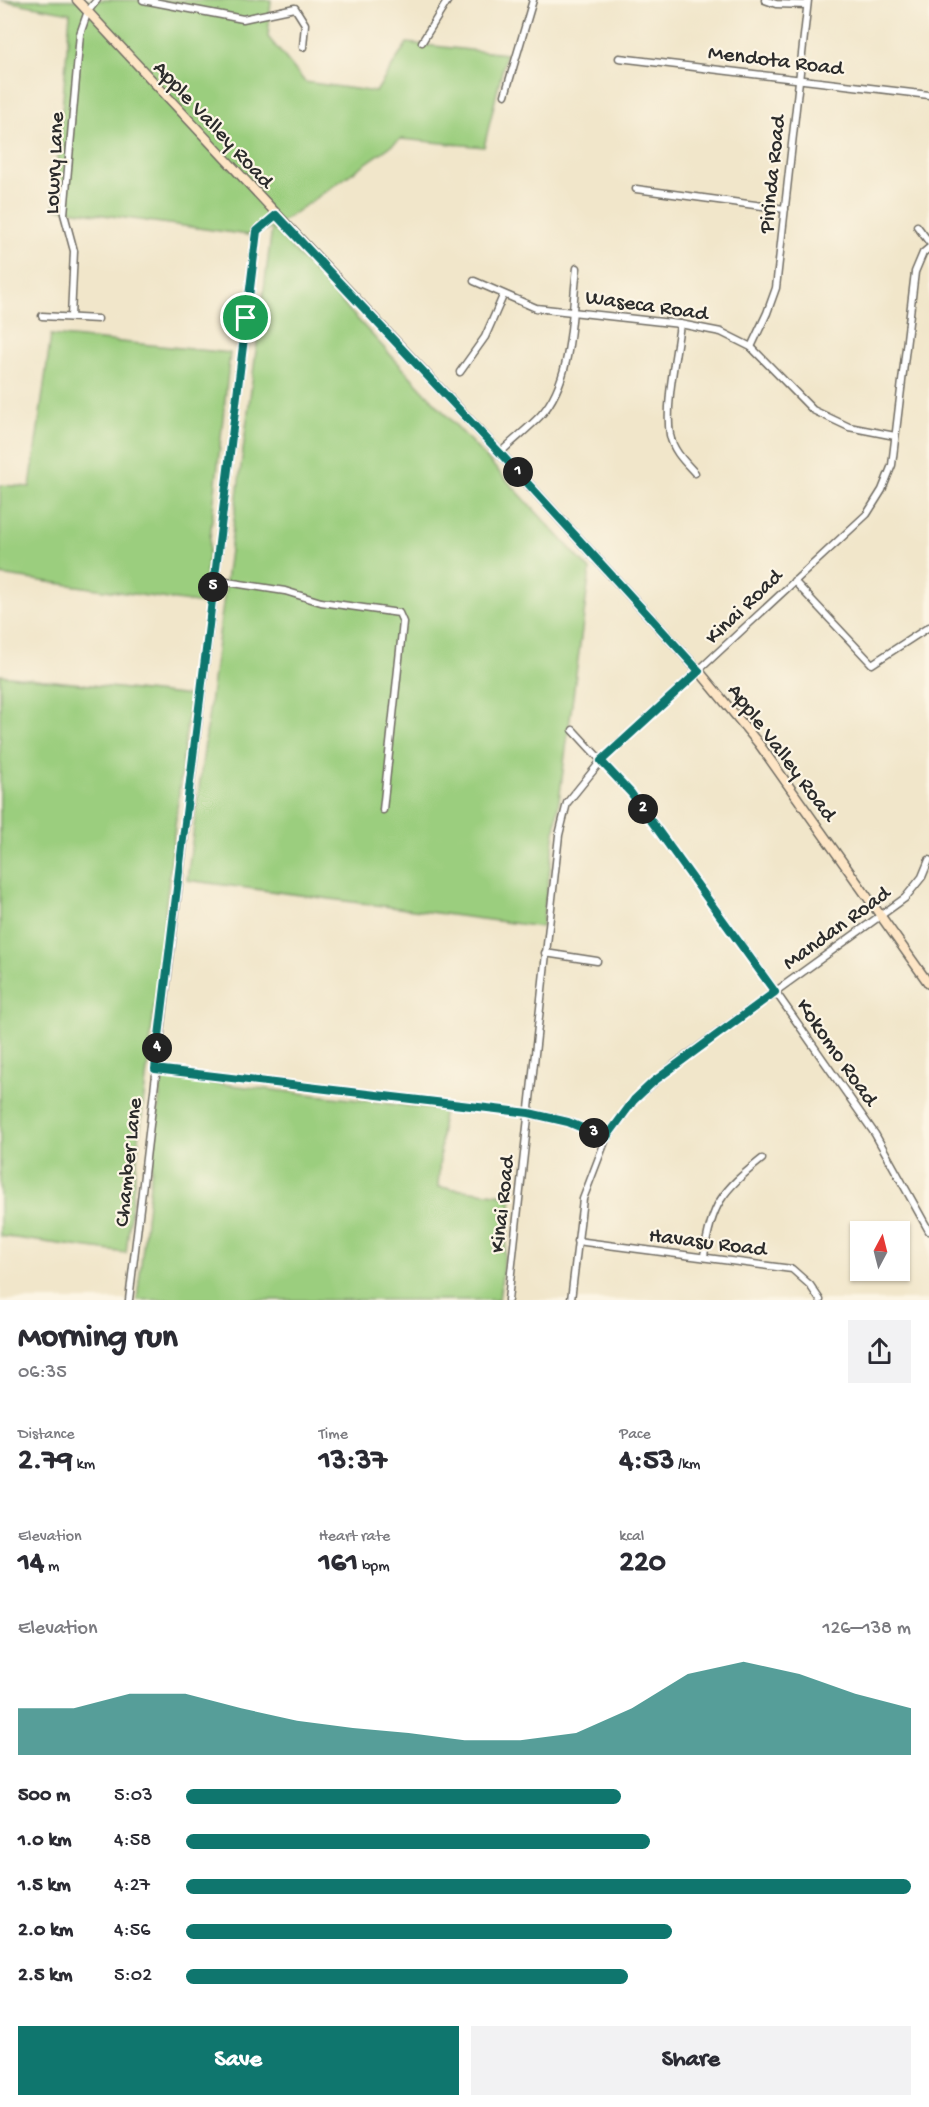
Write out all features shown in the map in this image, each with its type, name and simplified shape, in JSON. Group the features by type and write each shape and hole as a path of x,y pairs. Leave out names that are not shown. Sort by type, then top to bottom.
{"main road":[{"name":"Apple Valley Road","path":"77,0 500,453 699,671 759,744 929,984"}],"street":[{"path":"88,11 97,0"},
{"path":"143,0 243,19 295,8 305,24 303,47"},
{"path":"422,42 448,0"},
{"path":"506,94 533,0"},
{"path":"765,0 776,4 808,3"},
{"name":"Pirinda Road","path":"751,347 776,288 808,3"},
{"name":"Lowry Lane","path":"71,317 74,250 64,214 65,187 80,34 88,11"},
{"name":"Mendota Road","path":"619,58 929,95"},
{"path":"636,189 784,209"},
{"name":"Chamber Lane","path":"129,1300 257,231 276,215"},
{"path":"917,226 929,242"},
{"name":"Kinai Road","path":"508,1300 559,835 567,803 601,761 867,514 882,490 892,465 915,272 929,248"},
{"path":"500,453 542,414 559,386 577,268"},
{"name":"Waseca Road","path":"474,281 502,296 536,308 680,324 721,332 751,347 813,410 849,427 895,436"},
{"path":"460,372 486,337 502,296"},
{"path":"42,316 98,319"},
{"path":"680,324 669,414 670,436 679,456 695,473"},
{"path":"214,580 285,591 321,602 399,613 403,622 383,810"},
{"path":"794,581 872,664 929,627"},
{"name":"Kokomo Road","path":"573,730 631,793 775,992 874,1134 929,1231"},
{"name":"Mandan Road","path":"572,1300 577,1241 584,1199 606,1138 634,1100 653,1082 882,917 913,891 929,860"},
{"path":"545,953 597,961"},
{"path":"155,1069 529,1113 568,1122 606,1138"},
{"path":"704,1256 707,1232 716,1206 731,1184 762,1159"},
{"name":"Havasu Road","path":"577,1241 792,1269 810,1286 820,1300"}],"green space":[{"path":"0,0 271,0 268,37 305,82 376,92 407,43 506,54 484,147 401,139 273,228 590,570 542,927 187,880 272,228 248,235 54,208 70,13"},
{"path":"51,335 230,353 203,604 0,575 0,485 30,487"},
{"path":"0,675 190,696 126,1253 0,1236"},
{"path":"162,1077 443,1110 438,1187 512,1196 499,1300 137,1300"}],"route":[{"path":"276,215 500,453 699,671 601,761 631,793 775,992 653,1082 634,1100 606,1138 568,1122 529,1113 155,1069 246,318 257,231 276,215"}]}
